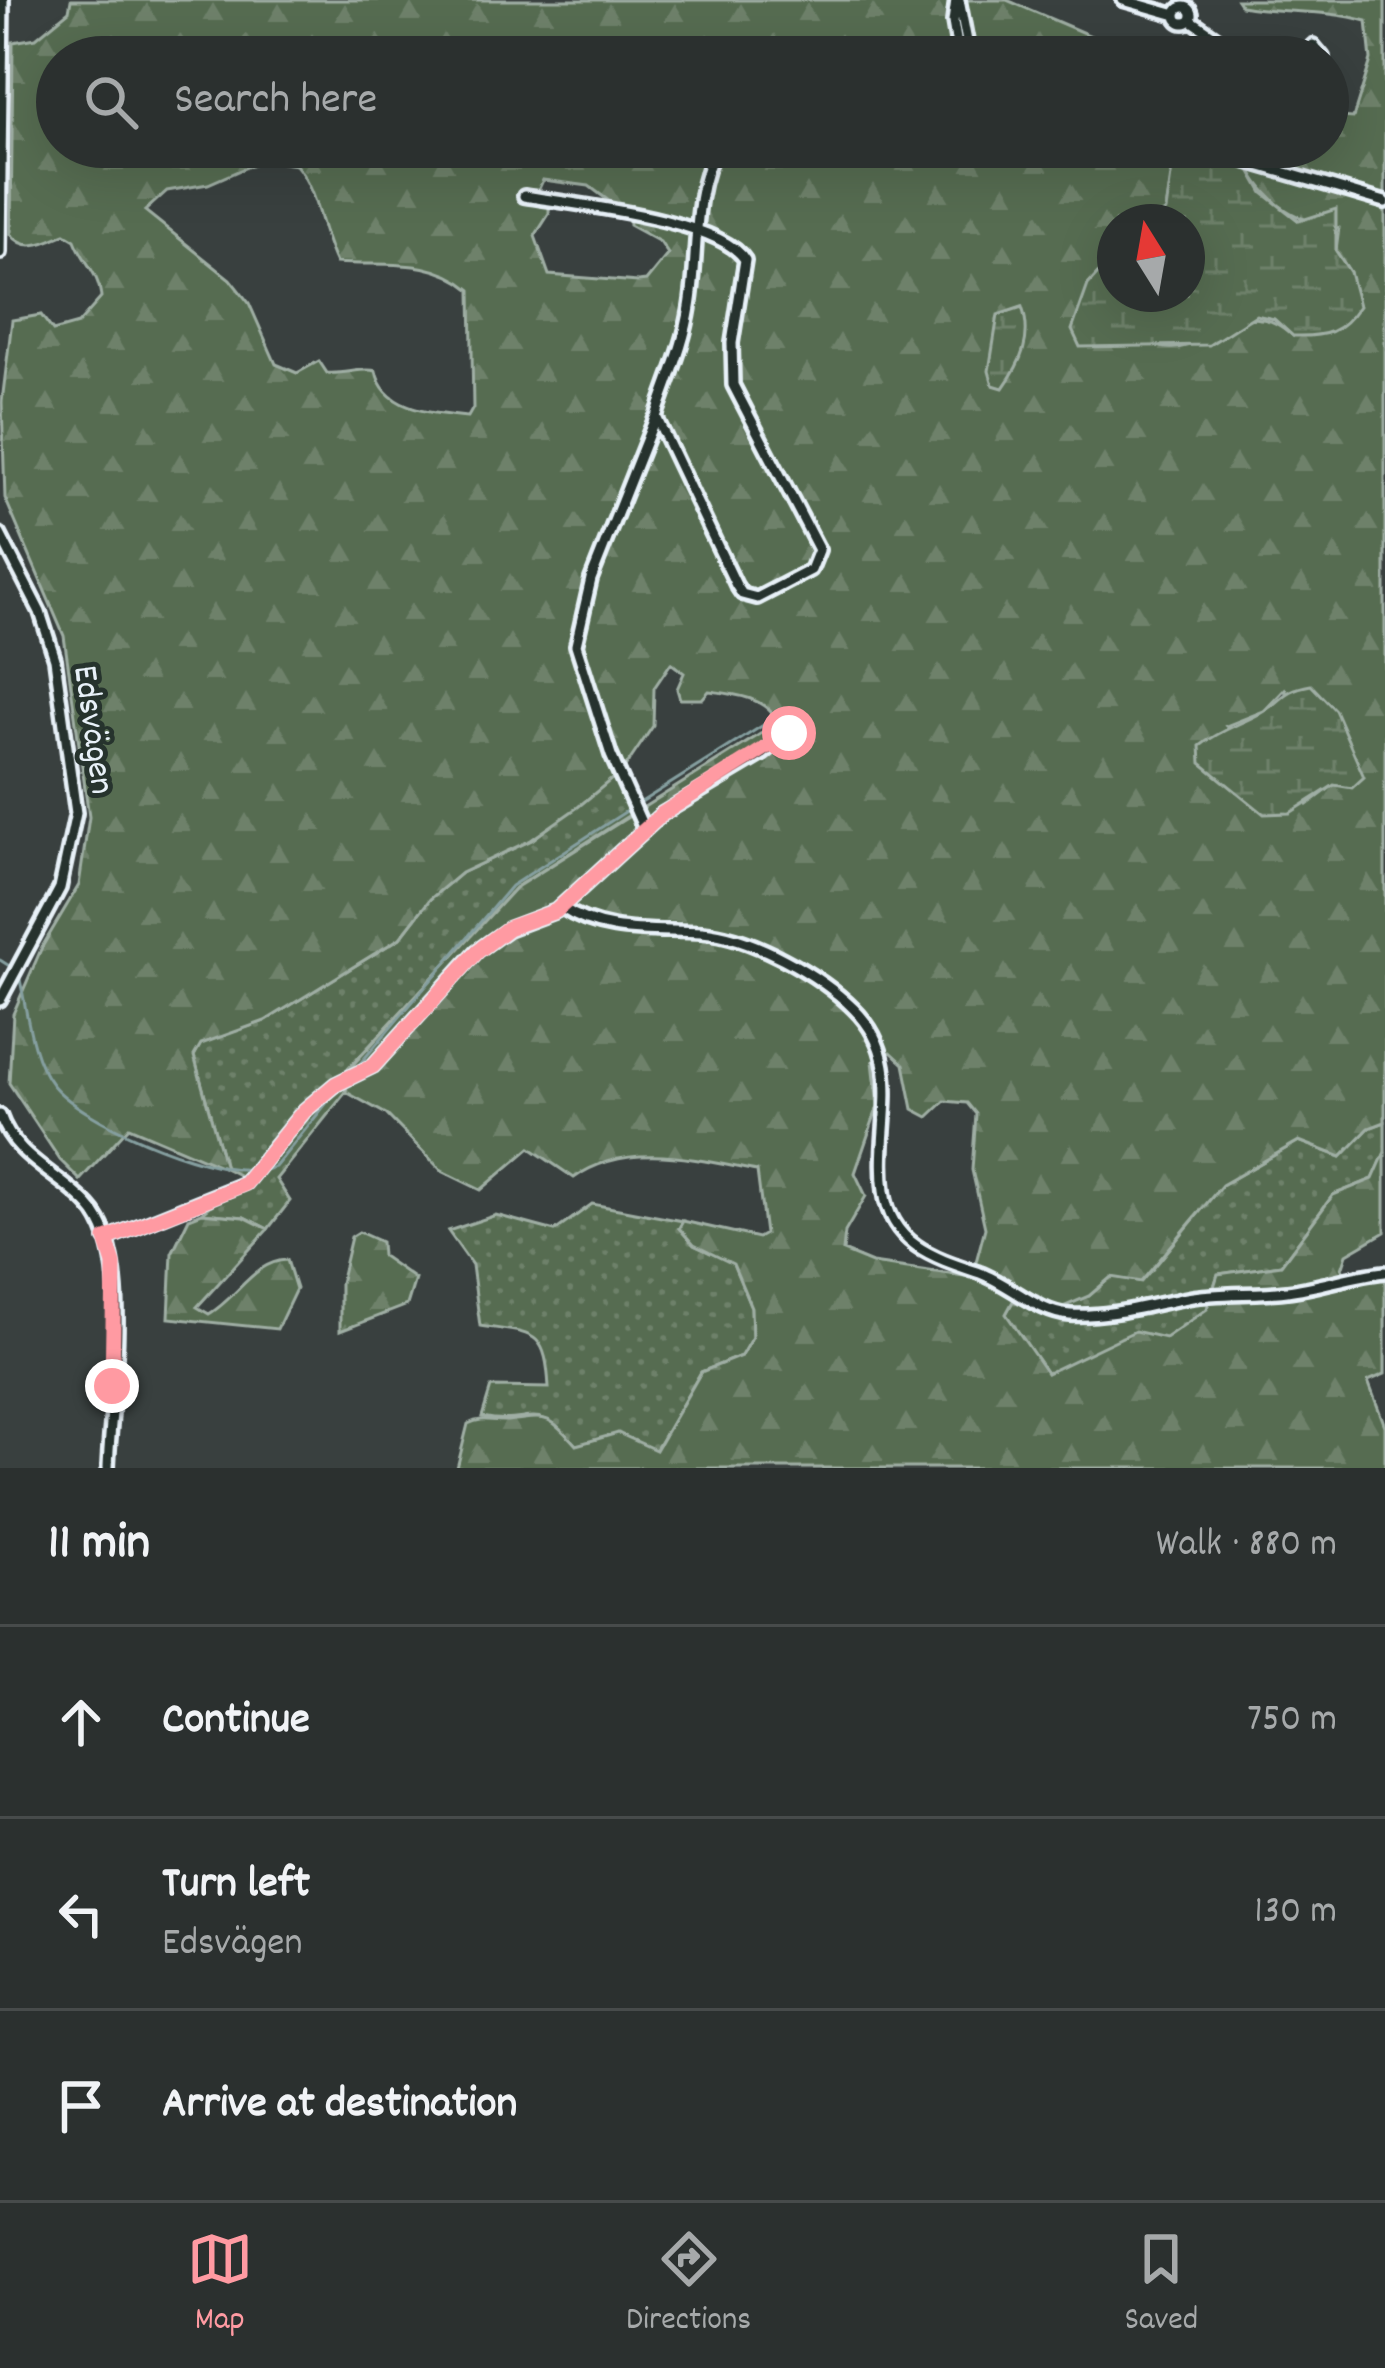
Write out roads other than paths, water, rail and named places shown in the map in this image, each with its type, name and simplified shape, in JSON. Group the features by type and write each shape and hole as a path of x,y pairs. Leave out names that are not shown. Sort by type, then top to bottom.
{"street":[{"path":"0,254 3,0"},
{"path":"955,36 952,22 957,0"},
{"path":"957,0 965,36"},
{"path":"1123,0 1176,14 1185,7 1191,20 1214,36"},
{"path":"644,829 610,755 576,645 591,579 657,420 689,313 708,168"},
{"path":"1269,168 1385,202"},
{"path":"524,196 697,231 739,251 745,260 732,343 734,385 819,550 811,570 757,598 742,594 657,420"},
{"name":"Edsvägen","path":"0,534 40,612 54,655 76,813 60,888 0,1000"},
{"path":"106,1239 245,1184 304,1111 336,1084 373,1066 478,951 508,928 561,908 675,804 763,754 795,727"},
{"path":"561,908 645,933 700,932 748,940 849,1004 869,1028 886,1070 883,1184 896,1225 927,1256 998,1280 1050,1310 1070,1315 1142,1309 1220,1294 1324,1286 1385,1272"},
{"path":"0,1115 17,1147 89,1205 106,1239 115,1305 109,1468"}],"waterway":[{"path":"638,804 784,712"},
{"path":"358,1066 511,886 628,810"},
{"path":"0,960 11,967"},
{"path":"19,975 39,1060 52,1084 67,1098 115,1128 174,1153 249,1169"},
{"path":"261,1171 275,1167 338,1089"}]}
